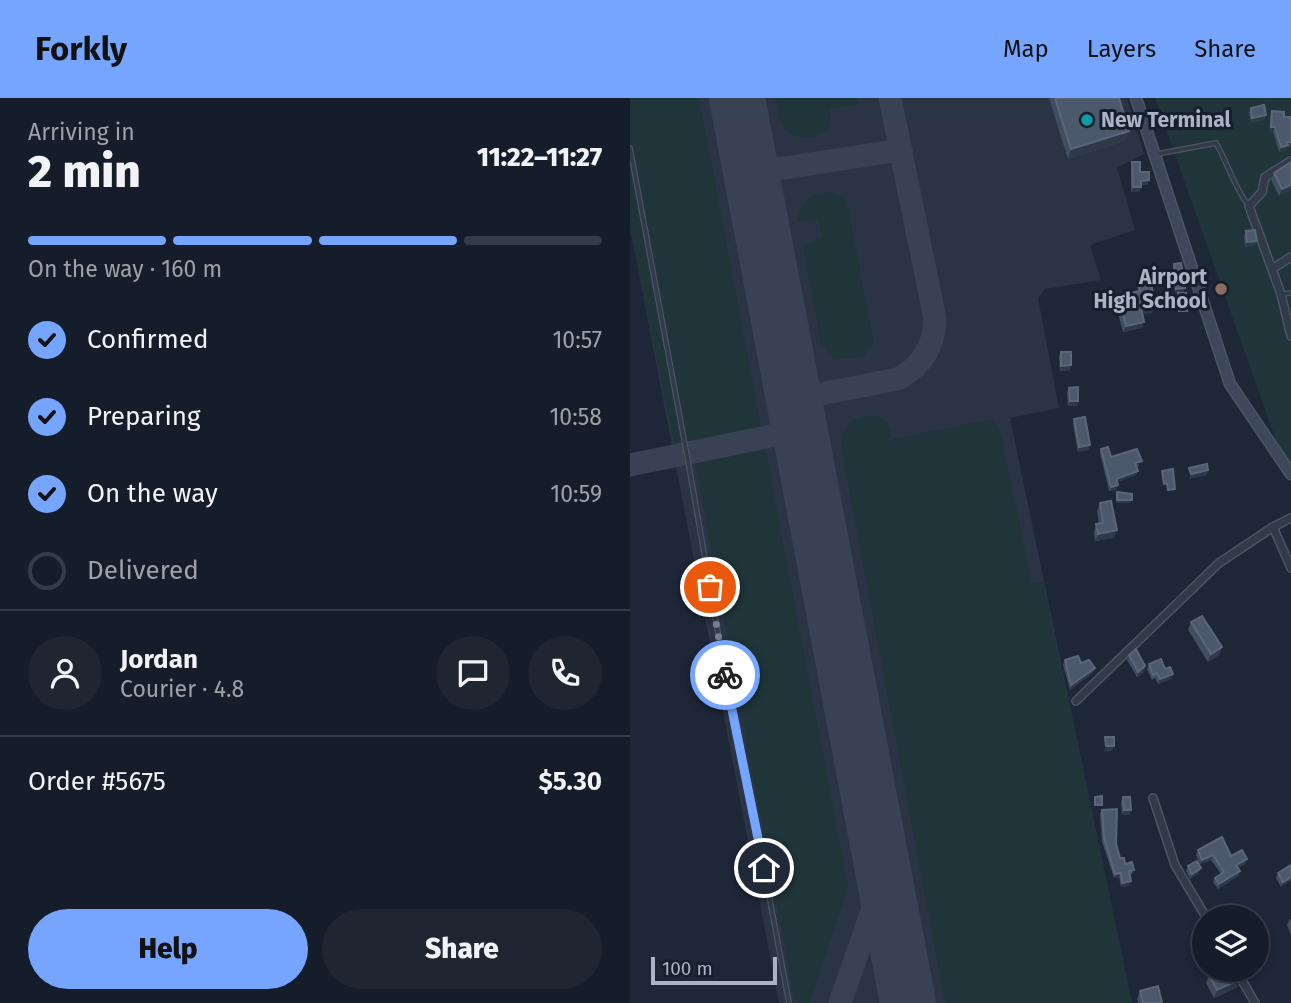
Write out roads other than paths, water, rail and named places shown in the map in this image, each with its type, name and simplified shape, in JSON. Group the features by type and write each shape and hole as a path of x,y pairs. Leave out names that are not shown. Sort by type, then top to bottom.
{"street":[{"path":"1136,98 1230,384 1291,474"},
{"path":"1291,161 1265,177 1262,192 1249,205 1281,294 1291,336"},
{"path":"1272,269 1291,257"},
{"path":"1076,701 1219,563 1291,518"},
{"path":"1273,527 1291,568"},
{"path":"1153,798 1175,865 1199,905"},
{"path":"1243,982 1255,1003"}],"lane":[{"path":"1155,155 1216,143 1241,197 1249,205"},
{"path":"630,148 691,474 732,713 789,1003"},
{"path":"1281,294 1291,293"}],"place":[{"name":"New Terminal","path":"1087,120"},
{"name":"Airport High School","path":"1221,289"}]}
